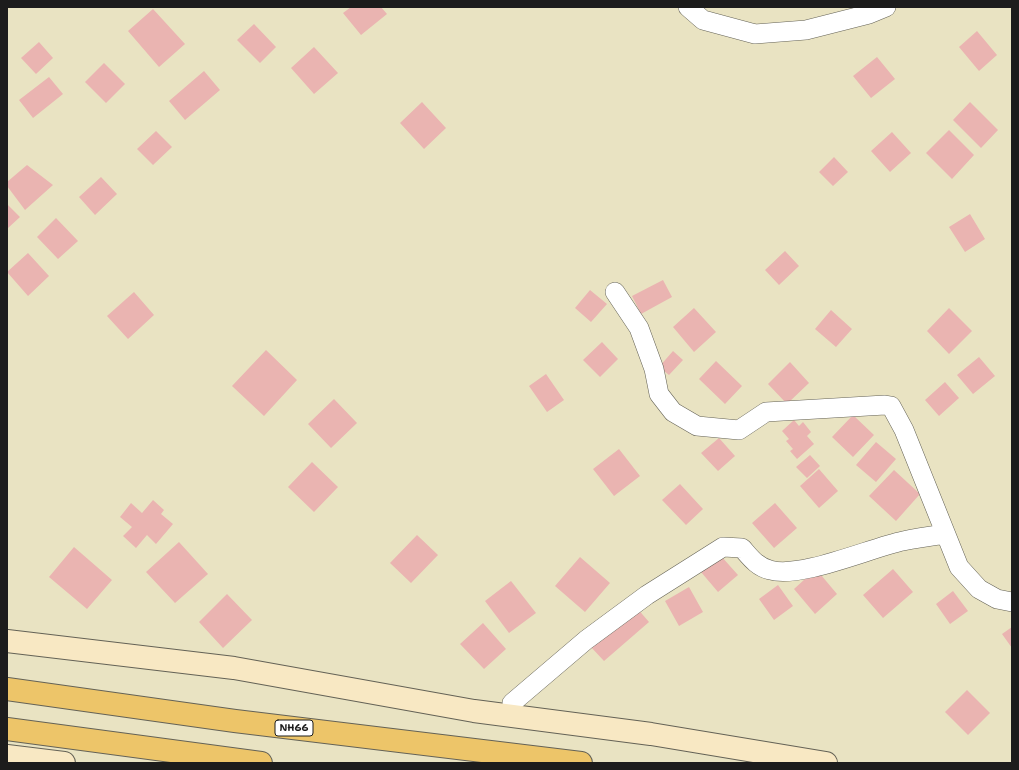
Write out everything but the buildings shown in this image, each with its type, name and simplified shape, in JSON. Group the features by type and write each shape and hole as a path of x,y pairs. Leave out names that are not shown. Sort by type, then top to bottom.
{"highway":[{"name":"NH66","path":"7,689 235,721 581,763"},
{"path":"7,729 261,763"}],"street":[{"path":"688,7 703,20 755,34 806,30 869,14 886,7"},
{"path":"616,292 639,328 654,369 659,394 673,412 697,426 739,430 766,412 885,405 891,406 904,430 959,567 979,589 997,598 1012,602"},
{"path":"512,703 586,640 641,599 723,547 742,548 756,564 769,570 787,573 866,553 902,541 945,534"},
{"path":"7,641 234,668 474,711 651,734 826,763"},
{"path":"7,756 64,763"}]}
